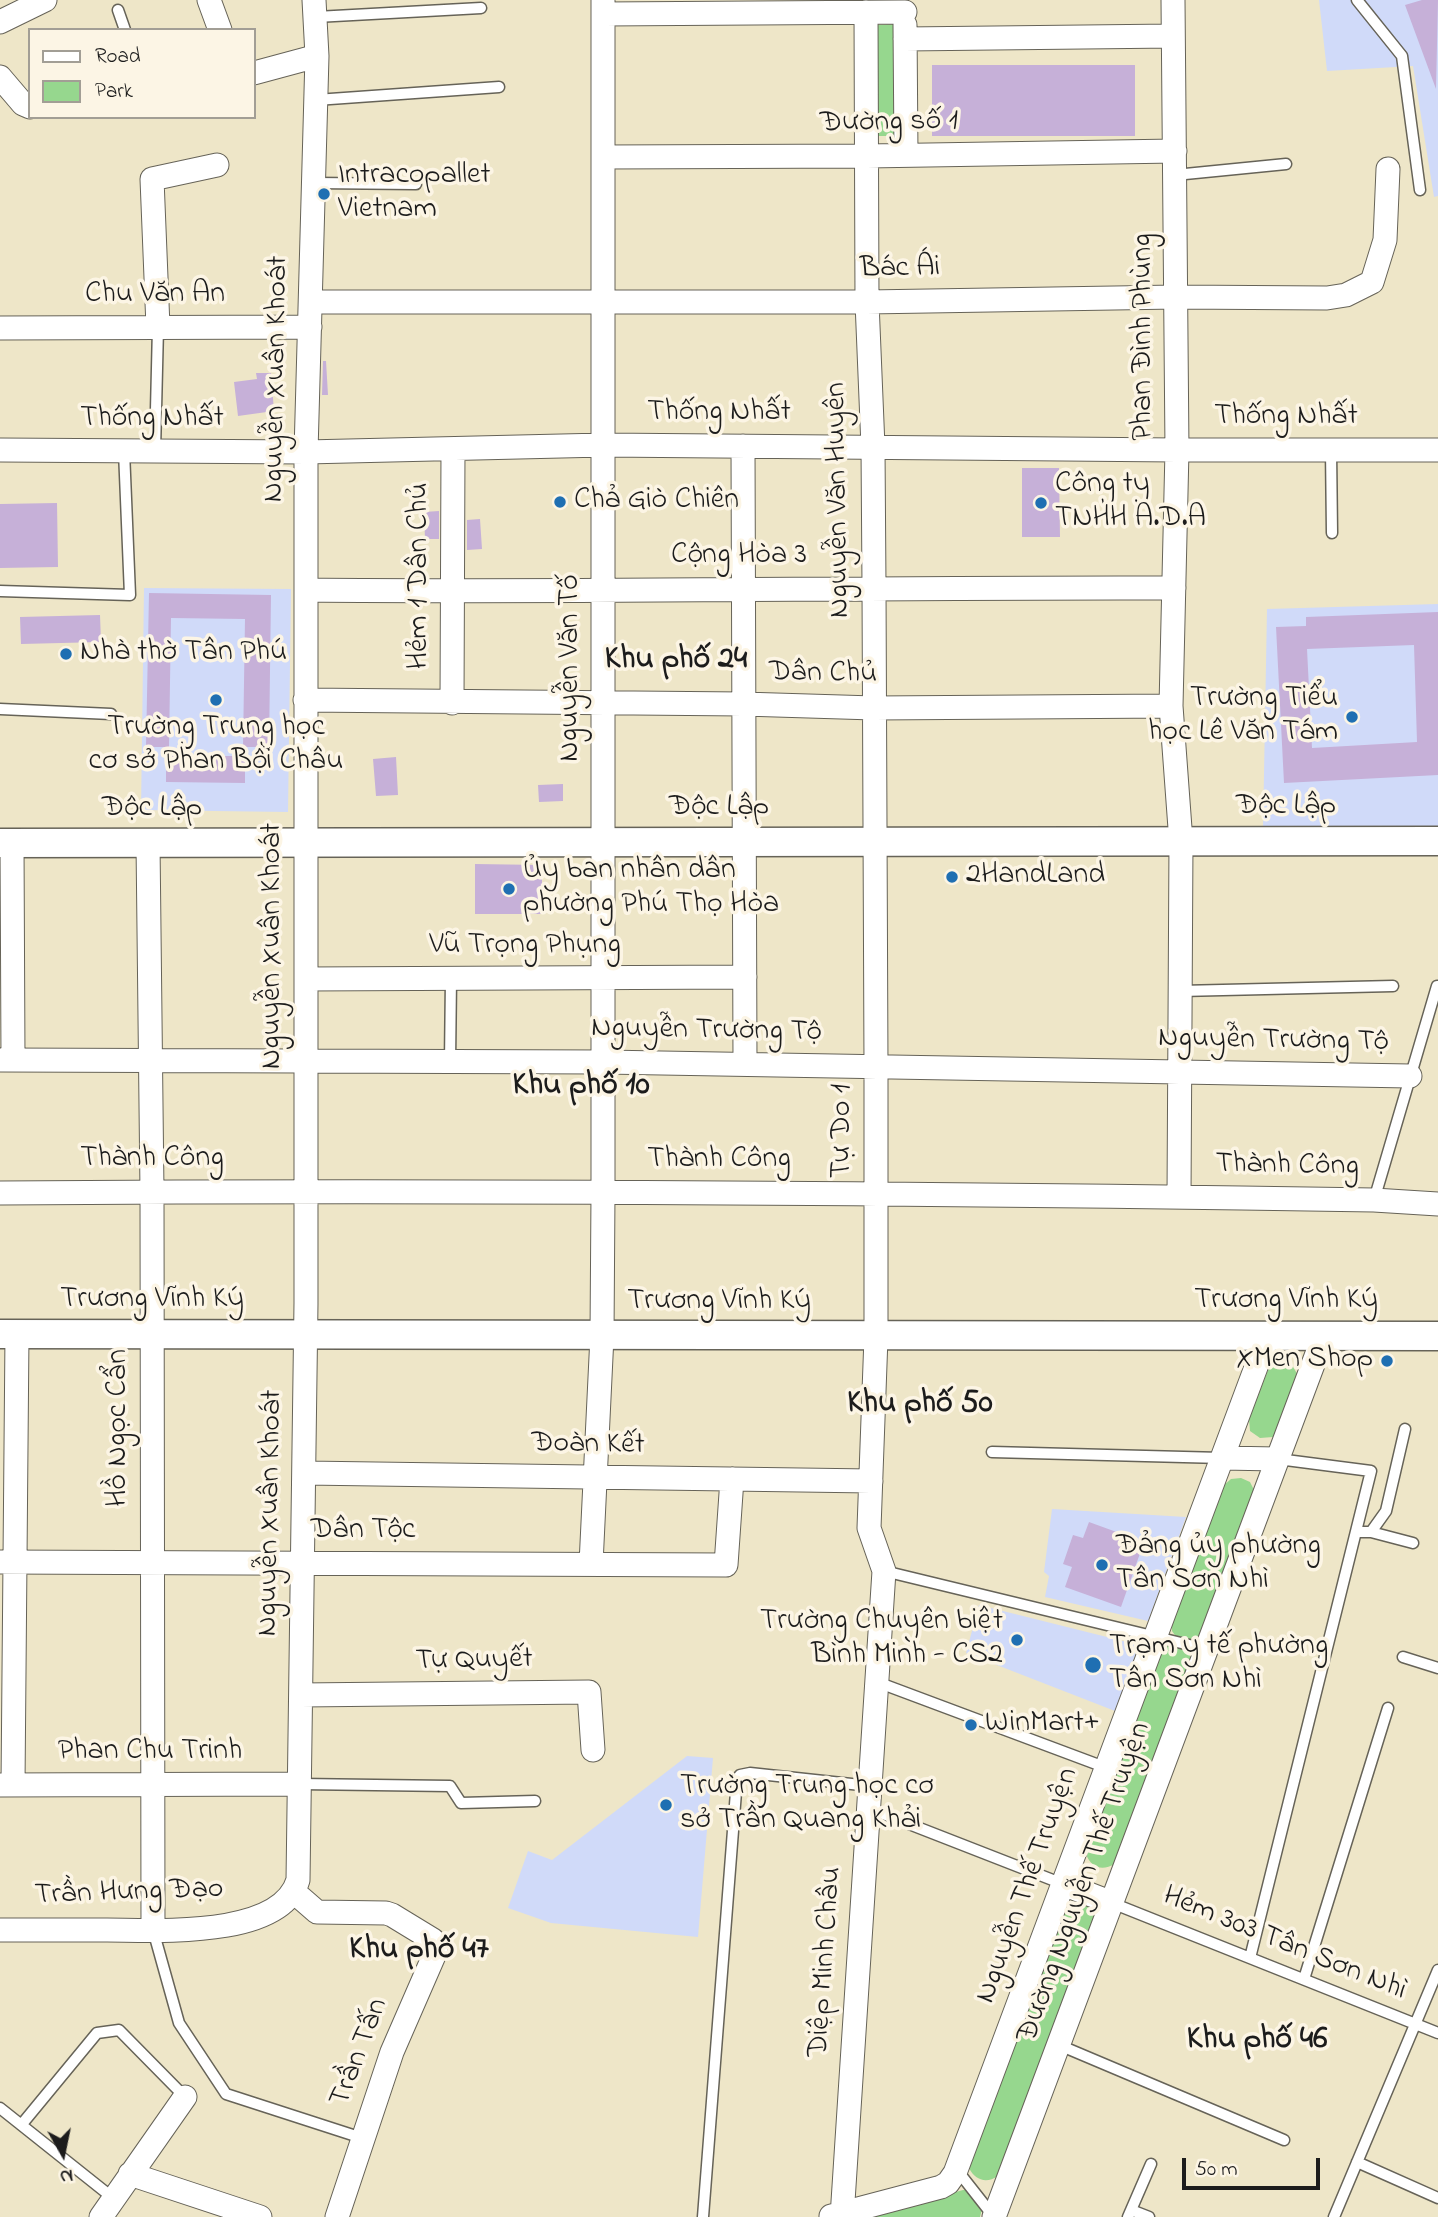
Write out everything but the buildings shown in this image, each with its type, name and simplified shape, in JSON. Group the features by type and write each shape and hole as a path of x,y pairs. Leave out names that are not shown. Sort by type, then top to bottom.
{"street":[{"path":"0,22 45,0"},
{"path":"209,0 219,28"},
{"name":"Phan Đình Phùng","path":"1173,0 1177,450 1171,706 1181,842 1179,1197"},
{"path":"604,7 723,7 866,12 905,6 906,155"},
{"name":"Nguyễn Văn Tố","path":"591,1564 602,1336 604,7"},
{"name":"Nguyễn Xuân Khoát","path":"294,1892 299,1874 305,1473 306,452 317,56 315,9"},
{"name":"Nguyễn Văn Huyên","path":"866,12 867,302 873,447 875,842"},
{"path":"905,39 1173,36"},
{"path":"256,72 317,56"},
{"path":"0,77 23,104 28,106"},
{"name":"Đường số 1","path":"604,157 1175,151"},
{"path":"158,327 152,179 218,165"},
{"name":"Bác Ái","path":"311,302 867,302 1176,297 1327,298 1346,295 1372,282 1385,240 1388,169"},
{"name":"Chu Văn An","path":"0,328 310,327"},
{"name":"Thống Nhất","path":"0,450 306,452 604,444 1438,450"},
{"path":"743,446 745,1065"},
{"name":"Hẻm 1 Dân Chủ","path":"452,703 453,449"},
{"name":"Cộng Hòa 3","path":"306,590 452,592 874,587 1174,588"},
{"name":"Dân Chủ","path":"305,700 743,704 874,708 1171,706"},
{"name":"Tự Do 1","path":"875,842 876,1336"},
{"name":"Độc Lập","path":"6,843 1438,842"},
{"path":"6,843 7,1060"},
{"name":"Hồ Ngọc Cẩn","path":"148,843 152,1192 153,1930"},
{"name":"Vũ Trọng Phụng","path":"306,979 744,977"},
{"name":"Nguyễn Trường Tộ","path":"7,1060 604,1062 1410,1076"},
{"name":"Thành Công","path":"0,1193 876,1193 1374,1200 1438,1205"},
{"path":"6,1785 9,1334"},
{"name":"Trương Vĩnh Ký","path":"9,1334 1438,1336"},
{"name":"Nguyễn Thế Truyện","path":"957,2170 1268,1335"},
{"name":"Đường Nguyễn Thế Truyện","path":"994,2217 1324,1335"},
{"name":"Diệp Minh Châu","path":"837,2216 884,1571 869,1528 876,1336"},
{"path":"1222,1458 1277,1459"},
{"name":"Đoàn Kết","path":"305,1473 871,1481"},
{"name":"Dân Tộc","path":"8,1562 726,1565 732,1479"},
{"name":"Tự Quyết","path":"302,1695 589,1692 593,1750"},
{"name":"Phan Chu Trinh","path":"6,1785 300,1784"},
{"path":"1063,1884 1112,1903"},
{"name":"Trần Hưng Đạo","path":"0,1930 199,1929 243,1921 277,1907 294,1892"},
{"name":"Trần Tấn","path":"294,1892 317,1912 392,1915 429,1937 435,1945 435,1956 392,2052 337,2217"},
{"path":"107,2208 185,2097"},
{"path":"837,2216 941,2187 957,2170"},
{"path":"130,2174 260,2217"}],"lane":[{"path":"1357,0 1402,56 1420,190"},
{"path":"315,9 481,8"},
{"path":"118,10 124,28"},
{"path":"316,100 499,88"},
{"path":"1175,175 1286,164"},
{"path":"314,183 416,184"},
{"path":"155,451 158,327"},
{"path":"1331,450 1332,533"},
{"path":"0,591 130,595 124,451"},
{"path":"0,709 111,714"},
{"path":"450,1062 451,978"},
{"path":"1180,991 1393,986"},
{"path":"1374,1200 1437,986"},
{"path":"1371,1532 1385,1511 1405,1429"},
{"path":"992,1452 1222,1458"},
{"path":"1250,1958 1371,1471 1277,1459"},
{"path":"1356,1532 1371,1532 1413,1543"},
{"path":"884,1571 1206,1649"},
{"path":"1403,1657 1438,1668"},
{"path":"877,1682 1107,1768"},
{"path":"1304,1979 1388,1708"},
{"path":"703,2217 737,1779 740,1775 750,1773 869,1797 1063,1884"},
{"path":"300,1784 450,1786 461,1803 535,1801"},
{"name":"Hẻm 303 Tân Sơn Nhì","path":"1112,1903 1438,2033"},
{"path":"153,1930 179,2023 226,2094 362,2138"},
{"path":"1334,2217 1438,1970"},
{"path":"22,2124 97,2032 118,2030 185,2097"},
{"path":"1059,2045 1284,2140"},
{"path":"0,2108 22,2124 107,2208"},
{"path":"1357,2162 1438,2198"},
{"path":"1149,2217 1130,2213 1151,2164"},
{"path":"957,2170 994,2217"}],"shaded area":[{"path":"1319,0 1438,0 1438,196 1434,197 1413,66 1327,71"},
{"name":"Trường Trung học cơ sở Phan Bội Châu","path":"144,588 291,589 288,812 141,810"},
{"name":"Trường Tiểu học Lê Văn Tám","path":"1438,604 1438,826 1263,829 1267,609"},
{"path":"1052,1509 1186,1517 1148,1621 1045,1597 1049,1576 1044,1572"},
{"path":"979,1605 1139,1645 1115,1711 966,1653"},
{"name":"Trường Trung học cơ sở Trần Quang Khải","path":"687,1756 713,1758 698,1937 551,1923 508,1908 528,1851 552,1860"}],"green space":[{"path":"897,24 897,136 876,136 876,25"},
{"path":"1282,1362 1293,1367 1298,1375 1279,1431 1273,1437 1260,1438 1250,1431 1249,1419 1268,1370"},
{"path":"1241,1478 1250,1482 1254,1490 1201,1636 1193,1641 1177,1638 1172,1631 1172,1623 1224,1485 1231,1479"},
{"path":"1175,1645 1187,1650 1192,1660 1115,1864 1097,1867 1086,1854 1161,1651 1167,1646"},
{"path":"1076,1901 1092,1906 1096,1915 998,2176 981,2180 969,2168 1067,1905"},
{"path":"969,2190 982,2209 980,2217 864,2217"}],"place":[{"name":"Intracopallet Vietnam","path":"324,194"},
{"name":"Chả Giò Chiên","path":"560,502"},
{"name":"Công ty TNHH A.D.A","path":"1041,503"},
{"name":"Nhà thờ Tân Phú","path":"66,654"},
{"name":"Trường Trung học cơ sở Phan Bội Châu","path":"216,700"},
{"name":"Trường Tiểu học Lê Văn Tám","path":"1352,717"},
{"name":"2HandLand","path":"952,877"},
{"name":"Ủy ban nhân dân phường Phú Thọ Hòa","path":"509,889"},
{"name":"XMen Shop","path":"1387,1361"},
{"name":"Đảng ủy phường Tân Sơn Nhì","path":"1102,1565"},
{"name":"Trường Chuyên biệt Bình Minh - CS2","path":"1017,1640"},
{"name":"Trạm y tế phường Tân Sơn Nhì","path":"1093,1665"},
{"name":"WinMart+","path":"971,1725"},
{"name":"Trường Trung học cơ sở Trần Quang Khải","path":"666,1805"}],"district":[{"name":"Khu phố 24","path":"676,662"},
{"name":"Khu phố 10","path":"581,1088"},
{"name":"Khu phố 50","path":"920,1406"},
{"name":"Khu phố 47","path":"419,1952"},
{"name":"Khu phố 46","path":"1257,2042"}]}
